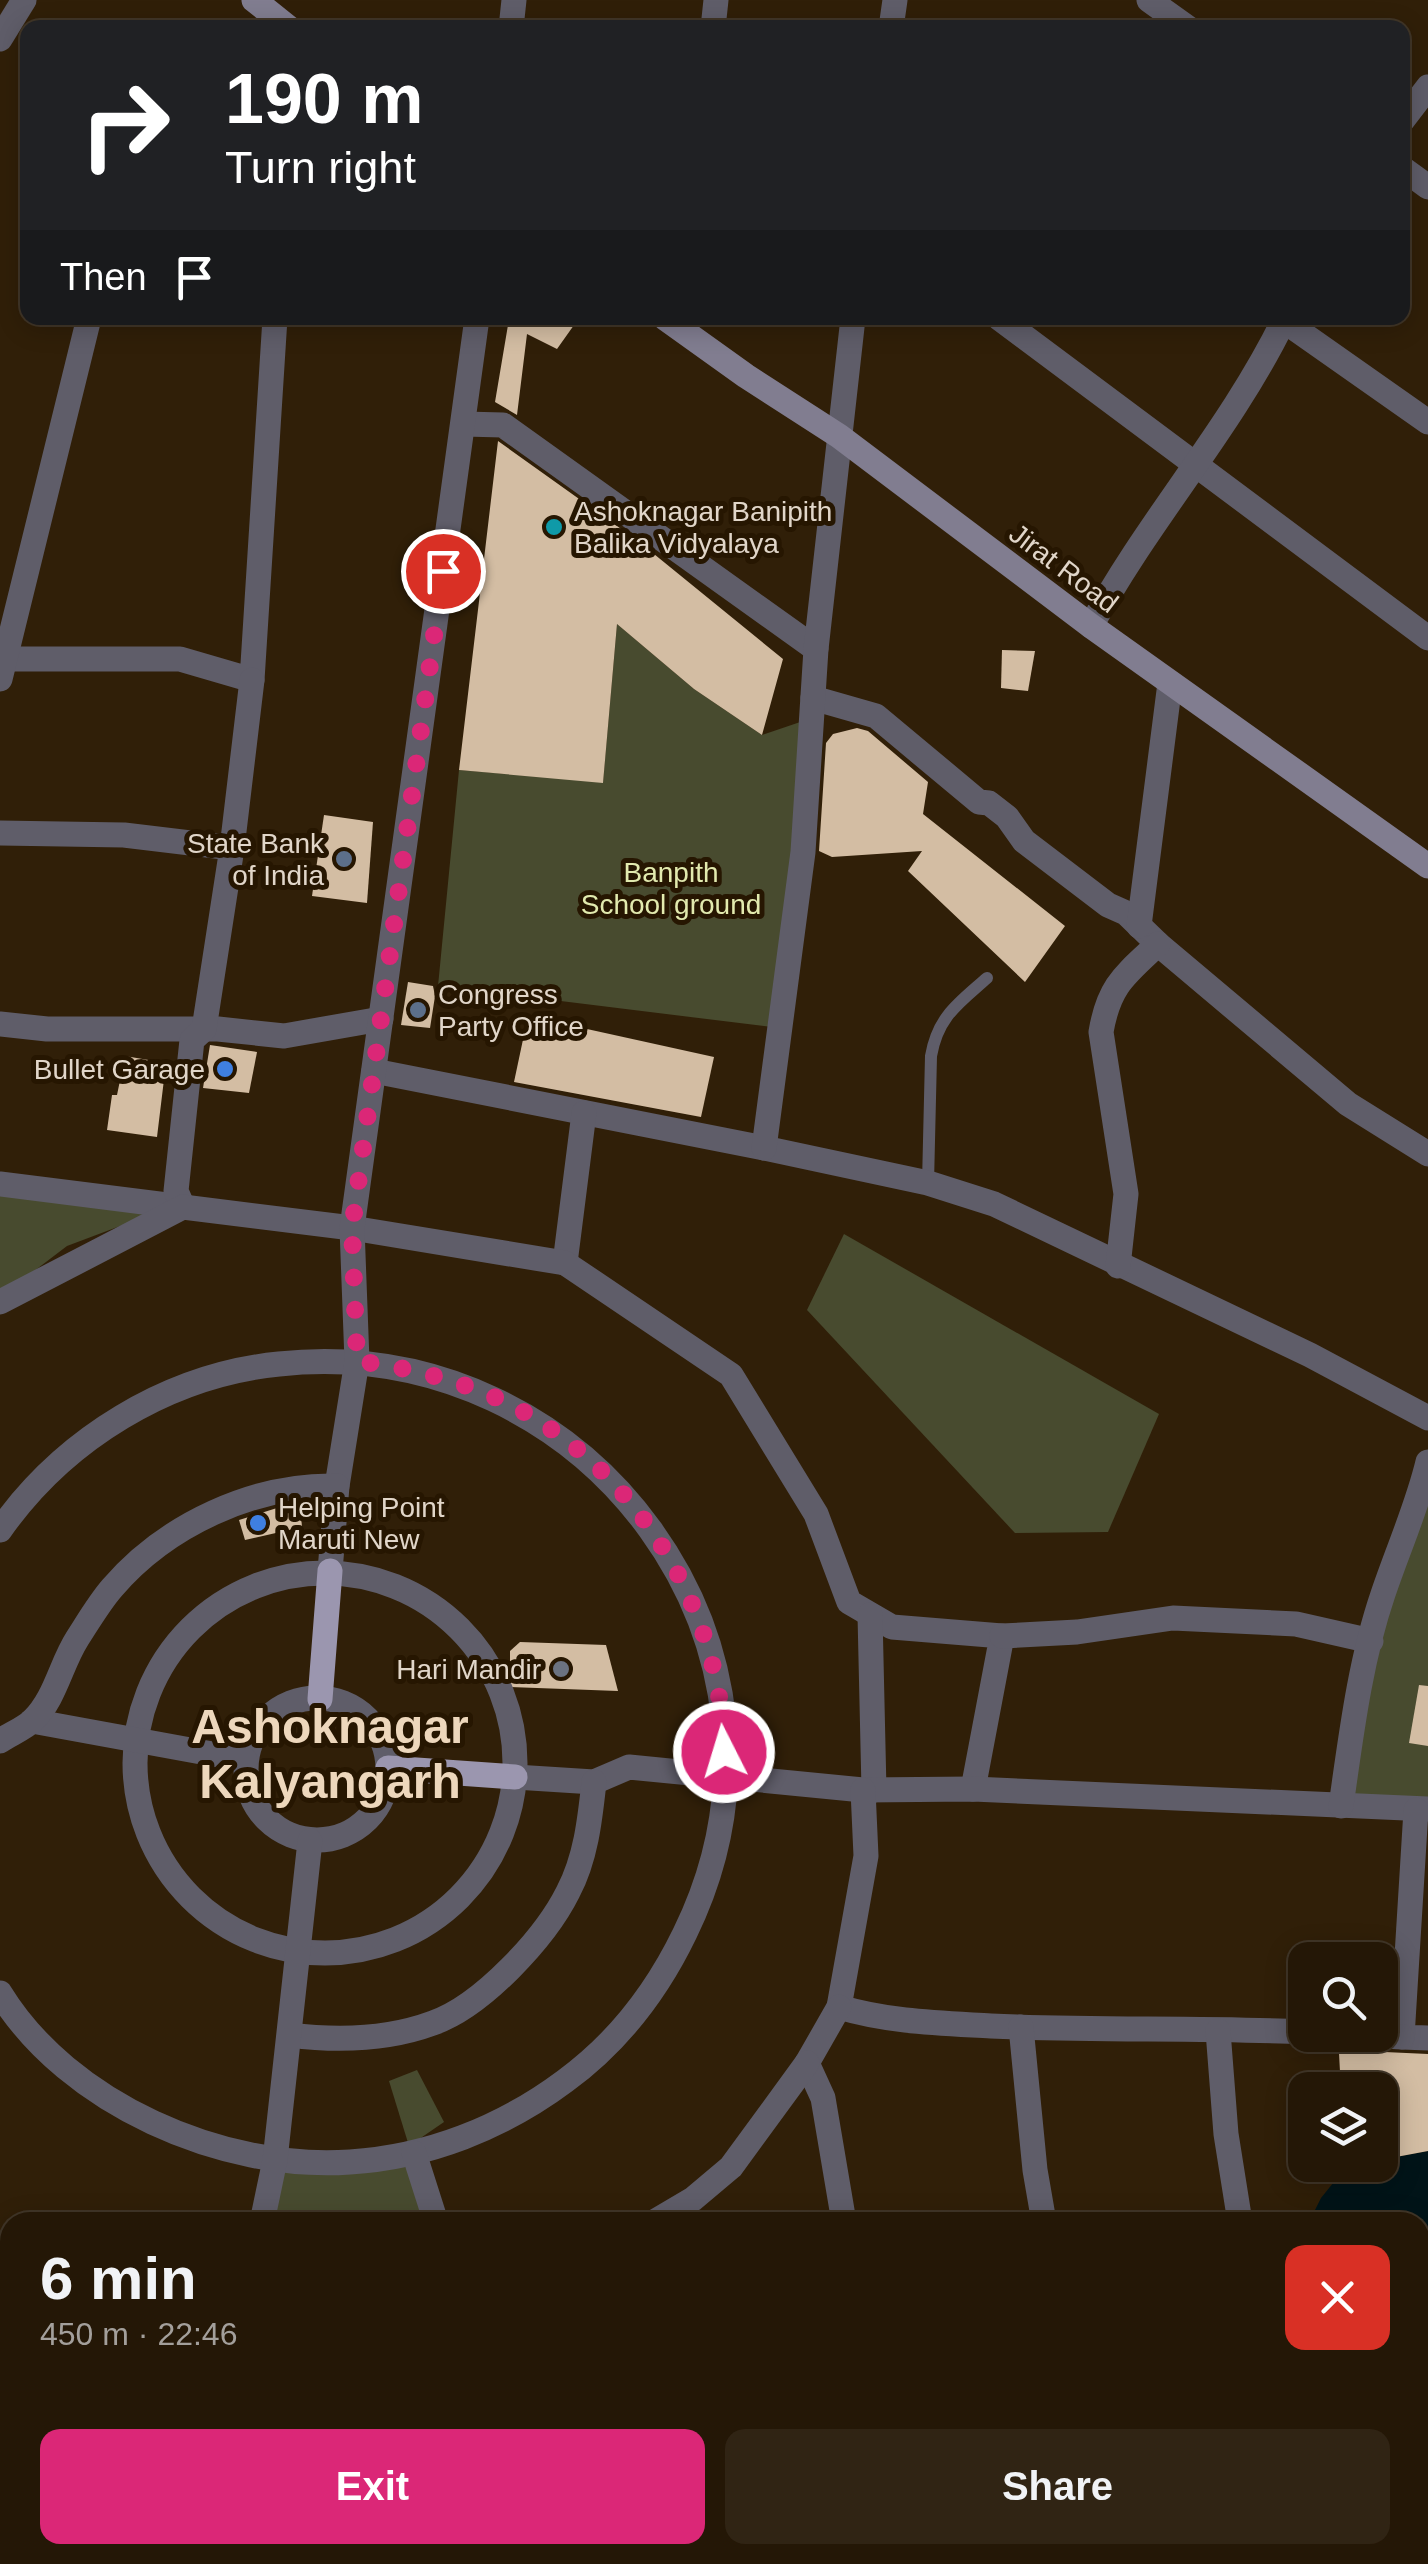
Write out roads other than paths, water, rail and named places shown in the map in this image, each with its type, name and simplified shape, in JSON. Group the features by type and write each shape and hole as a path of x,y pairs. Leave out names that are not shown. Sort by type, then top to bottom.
{"main road":[{"name":"Jirat Road","path":"675,325 839,436 1090,626 1428,866"},
{"path":"320,1698 330,1571"},
{"path":"388,1768 515,1777"}],"street":[{"path":"0,39 24,0"},
{"path":"1149,0 1177,20"},
{"path":"1410,111 1428,87"},
{"path":"86,325 2,669 180,660 252,680"},
{"path":"184,1207 176,1191 192,1040 204,1029 232,848 252,680 275,325"},
{"path":"330,1571 337,1486 357,1361 352,1228 475,325"},
{"path":"764,1148 804,852 816,649 852,325"},
{"path":"1008,325 1428,638"},
{"path":"1090,626 1133,552 1258,373 1279,325"},
{"path":"1291,325 1428,422"},
{"path":"464,424 503,425 816,649"},
{"path":"1118,1266 1126,1194 1101,1032 1104,1010 1116,984 1148,935 1170,682"},
{"path":"814,698 876,716 979,802 989,803 1007,817 1024,841 1148,935 1348,1104 1428,1154"},
{"path":"0,833 124,836 232,848"},
{"path":"0,1024 47,1029 204,1029 284,1036 381,1019"},
{"path":"374,1071 764,1148 928,1184 994,1204 1310,1356 1428,1418"},
{"path":"565,1263 584,1112"},
{"path":"0,1184 352,1228 565,1263 731,1375 816,1514 848,1602 892,1627 1002,1636 1076,1632 1173,1618 1296,1624 1372,1641"},
{"path":"0,1302 184,1207"},
{"path":"0,1530 46,1475 83,1443 167,1393 212,1377 308,1360 357,1361 404,1368 493,1396 573,1446 608,1477 666,1551 699,1622 717,1682 724,1728 724,1776 713,1854 694,1915 656,1985 617,2036 583,2068 503,2121 459,2140 414,2153 345,2163 275,2160 198,2142 126,2110 62,2064 0,1993"},
{"path":"1341,1806 1353,1724 1382,1596 1428,1462"},
{"path":"0,1740 32,1721 47,1701 74,1643 112,1588 156,1547 209,1515 256,1496 308,1486 337,1486"},
{"path":"330,1571 384,1581 430,1603 468,1636 496,1678 512,1726 515,1777 508,1816 494,1852 472,1884 444,1912 411,1934 375,1948 336,1954 298,1952 250,1939 208,1914 174,1880 150,1837 136,1789 136,1740 148,1694 170,1652 203,1617 242,1591 287,1576 330,1571"},
{"path":"671,2212 732,2167 808,2063 839,2007 866,1856 870,1615"},
{"path":"973,1789 1002,1636"},
{"path":"297,1698 320,1698 339,1699 373,1722 389,1762 381,1803 352,1832 310,1841 274,1828 250,1798 245,1760 262,1721 297,1698"},
{"path":"32,1721 245,1760"},
{"path":"515,1777 594,1782 630,1767 868,1790 973,1789 1422,1809 1402,2037"},
{"path":"290,2035 329,2040 377,2036 436,2023 484,1992 531,1948 569,1892 589,1834 594,1782"},
{"path":"264,2212 275,2160 310,1841"},
{"path":"839,2007 906,2022 1288,2032"},
{"path":"1021,2027 1042,2212"},
{"path":"1218,2031 1226,2134 1238,2212"},
{"path":"1398,2037 1428,2038"},
{"path":"808,2063 823,2098 842,2212"},
{"path":"414,2153 433,2212"}],"lane":[{"path":"928,1184 931,1056 935,1036 943,1018 988,978"}],"place":[{"name":"Ashoknagar Banipith Balika Vidyalaya","path":"554,527"},
{"name":"State Bank of India","path":"344,859"},
{"name":"Congress Party Office","path":"418,1010"},
{"name":"Bullet Garage","path":"225,1069"},
{"name":"Helping Point Maruti New","path":"258,1523"},
{"name":"Hari Mandir","path":"561,1669"}],"district":[{"name":"Ashoknagar Kalyangarh","path":"330,1754"}],"park label":[{"name":"Banpith School ground","path":"671,888"}]}
